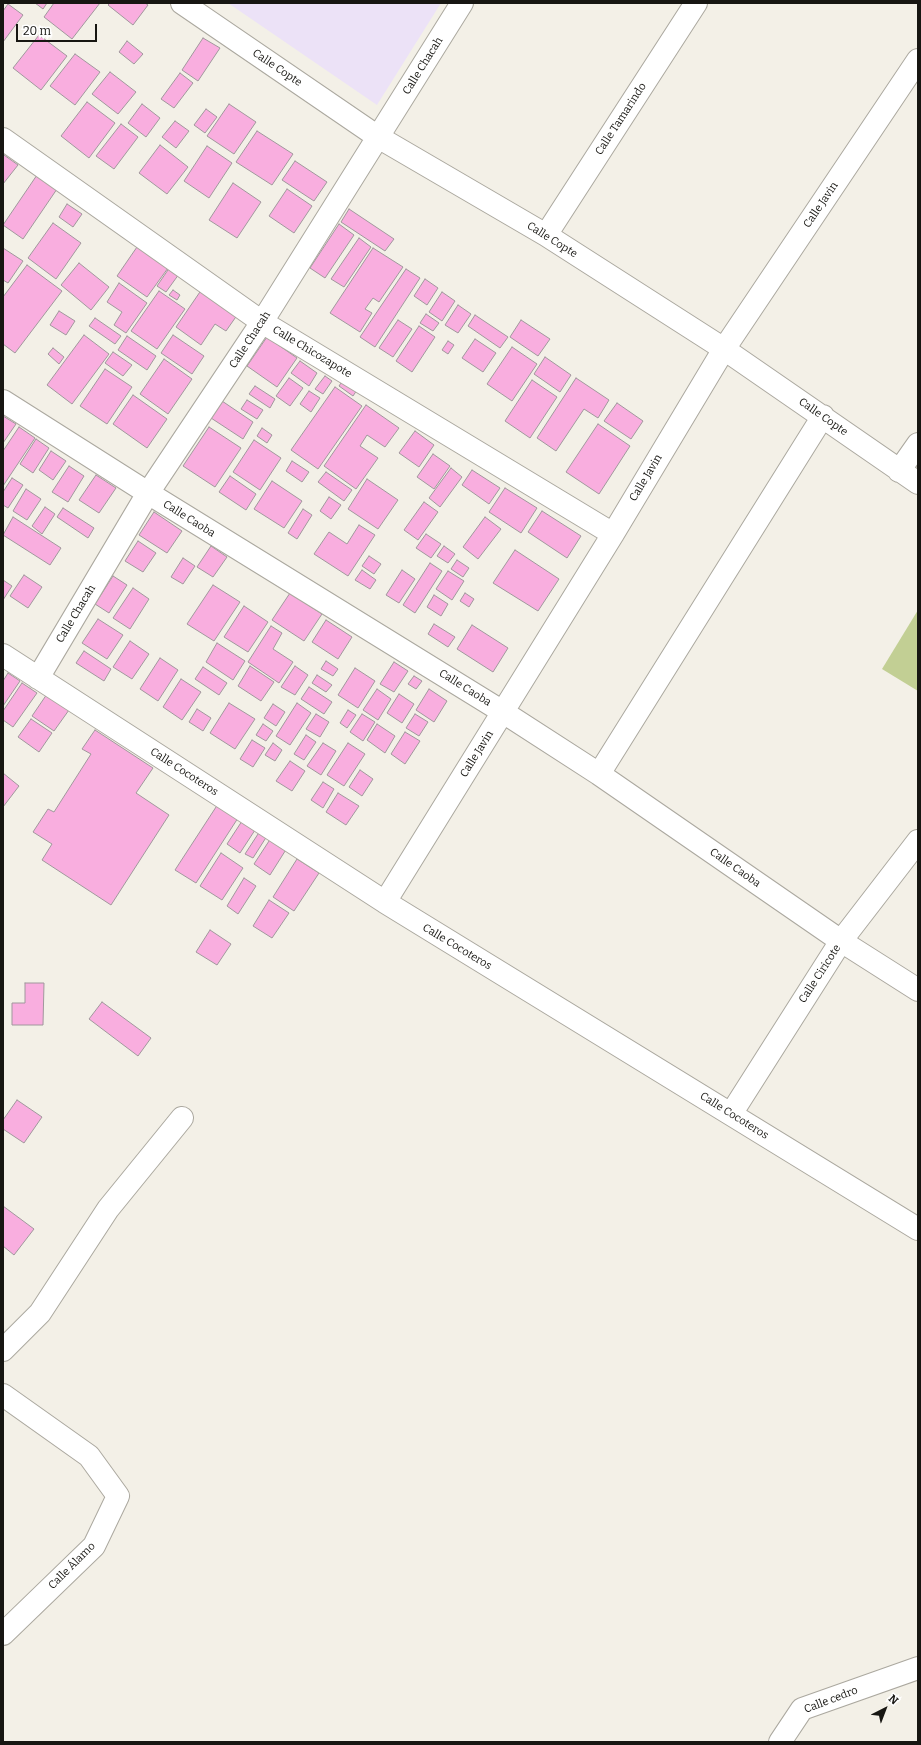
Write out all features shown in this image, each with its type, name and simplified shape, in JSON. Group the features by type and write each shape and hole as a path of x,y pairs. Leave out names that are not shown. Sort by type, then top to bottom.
{"street":[{"name":"Calle Copte","path":"182,3 378,137 546,235 724,349 918,483"},
{"name":"Calle Chacah","path":"38,678 148,493 262,322 462,3"},
{"name":"Calle Tamarindo","path":"546,235 696,3"},
{"name":"Calle Javin","path":"385,902 613,534 724,349 918,60"},
{"name":"Calle Chicozapote","path":"3,139 262,322 613,534"},
{"name":"Calle Caoba","path":"3,401 148,493 503,712 599,774 842,941 918,990"},
{"path":"599,774 823,416"},
{"path":"899,471 918,444"},
{"name":"Calle Cocoteros","path":"3,655 385,902 918,1229"},
{"name":"Calle Ciricote","path":"731,1114 842,941 918,841"},
{"path":"3,1350 40,1312 108,1209 182,1118"},
{"name":"Calle Álamo","path":"3,1395 89,1456 118,1496 94,1546 3,1634"},
{"name":"Calle cedro","path":"780,1742 802,1709 918,1668"}],"shaded area":[{"path":"228,3 441,3 377,105"}],"green space":[{"path":"918,610 918,691 882,669"}],"building":[{"path":"35,3 47,3 43,9"},
{"path":"54,3 100,3 72,39 44,17"},
{"path":"110,3 145,3 148,5 133,25 108,5"},
{"path":"8,4 23,15 3,42 3,11"},
{"path":"39,35 67,56 41,90 13,68"},
{"path":"203,38 220,48 198,81 182,70"},
{"path":"127,41 143,54 134,64 119,52"},
{"path":"75,54 100,72 75,105 50,86"},
{"path":"110,72 136,92 118,114 92,94"},
{"path":"180,73 193,83 174,108 161,99"},
{"path":"87,102 115,123 89,158 61,136"},
{"path":"142,104 160,118 146,137 128,123"},
{"path":"229,104 256,122 234,154 207,136"},
{"path":"206,109 217,117 205,133 194,125"},
{"path":"175,121 189,131 176,148 162,137"},
{"path":"121,124 138,137 114,169 96,156"},
{"path":"257,131 293,154 272,185 236,162"},
{"path":"160,145 188,167 167,194 139,173"},
{"path":"207,146 232,163 209,198 184,181"},
{"path":"4,155 18,165 3,184 3,156"},
{"path":"295,161 327,182 314,201 282,180"},
{"path":"37,175 57,189 23,239 3,225"},
{"path":"233,183 261,202 237,238 209,220"},
{"path":"287,189 312,206 294,233 269,216"},
{"path":"67,204 82,214 73,227 59,217"},
{"path":"349,209 394,239 385,251 341,222"},
{"path":"53,223 81,243 56,279 28,258"},
{"path":"339,224 354,235 325,278 310,268"},
{"path":"359,238 371,247 344,287 331,279"},
{"path":"137,247 168,268 147,297 117,276"},
{"path":"3,248 23,261 8,283 3,280"},
{"path":"373,248 403,267 379,302 373,298 365,309 372,313 360,332 330,313"},
{"path":"79,263 109,287 91,310 61,285"},
{"path":"27,265 62,291 15,353 3,344 3,297"},
{"path":"170,267 179,274 166,292 157,286"},
{"path":"406,269 420,278 375,347 360,337"},
{"path":"425,279 438,288 427,305 414,296"},
{"path":"119,283 147,303 126,333 114,325 122,312 107,302"},
{"path":"204,286 240,311 226,331 215,324 201,345 176,327"},
{"path":"173,290 180,295 177,300 169,295"},
{"path":"159,291 185,309 157,349 131,331"},
{"path":"442,292 455,301 442,321 429,312"},
{"path":"458,305 471,314 458,333 445,325"},
{"path":"59,311 75,321 66,335 50,325"},
{"path":"426,314 439,323 433,331 420,323"},
{"path":"475,315 508,337 500,348 468,326"},
{"path":"95,318 121,336 115,344 89,326"},
{"path":"398,320 412,329 393,357 379,348"},
{"path":"521,320 550,339 538,356 510,337"},
{"path":"419,326 435,337 412,372 396,361"},
{"path":"84,335 109,354 72,404 47,385"},
{"path":"173,335 204,356 192,374 161,353"},
{"path":"127,336 156,356 147,370 118,350"},
{"path":"267,337 297,358 277,387 247,366"},
{"path":"475,339 496,353 483,372 462,358"},
{"path":"448,341 454,345 448,354 442,350"},
{"path":"512,347 537,364 512,401 487,384"},
{"path":"53,348 64,357 59,364 48,354"},
{"path":"113,352 132,365 123,376 105,363"},
{"path":"545,357 571,375 560,392 534,374"},
{"path":"164,359 192,379 168,414 140,394"},
{"path":"300,361 317,373 309,386 291,373"},
{"path":"105,369 132,387 107,424 80,406"},
{"path":"325,376 332,381 323,394 315,389"},
{"path":"289,378 303,388 290,406 276,396"},
{"path":"576,378 609,400 598,418 584,409 556,451 537,438"},
{"path":"343,380 357,390 353,396 339,386"},
{"path":"532,380 557,397 530,438 505,421"},
{"path":"255,386 275,399 270,408 249,394"},
{"path":"335,387 362,406 318,469 291,450"},
{"path":"309,391 320,398 311,412 300,404"},
{"path":"133,395 167,419 147,448 113,424"},
{"path":"247,400 263,410 257,419 241,409"},
{"path":"222,401 253,422 243,439 211,418"},
{"path":"617,403 643,421 631,439 604,421"},
{"path":"366,405 399,428 385,447 367,435 360,446 378,458 356,489 324,466"},
{"path":"3,416 16,424 3,443"},
{"path":"598,424 630,446 599,494 566,472"},
{"path":"19,427 35,438 3,486 3,451"},
{"path":"209,427 241,448 215,487 183,466"},
{"path":"262,428 272,435 267,443 257,436"},
{"path":"415,431 434,445 419,467 399,453"},
{"path":"36,439 49,448 33,473 20,464"},
{"path":"254,440 281,458 260,490 233,472"},
{"path":"51,451 66,461 53,480 39,470"},
{"path":"433,454 450,466 434,489 417,477"},
{"path":"292,461 309,472 302,482 286,471"},
{"path":"69,466 84,476 68,502 52,492"},
{"path":"451,468 462,477 440,507 429,498"},
{"path":"472,470 500,488 489,504 462,485"},
{"path":"326,472 352,490 344,501 318,482"},
{"path":"96,475 116,488 99,513 79,500"},
{"path":"230,476 256,494 246,510 219,492"},
{"path":"12,478 23,485 8,508 3,505 3,492"},
{"path":"367,479 398,500 378,529 348,509"},
{"path":"272,481 302,501 284,528 254,509"},
{"path":"505,488 537,508 521,533 489,512"},
{"path":"26,489 41,499 27,520 13,511"},
{"path":"329,497 341,505 331,519 320,511"},
{"path":"424,502 438,512 418,540 404,530"},
{"path":"45,507 55,514 42,534 32,526"},
{"path":"63,508 94,528 88,538 57,517"},
{"path":"303,509 312,515 297,539 288,533"},
{"path":"542,511 581,536 567,558 528,532"},
{"path":"154,512 182,531 167,553 139,535"},
{"path":"13,517 61,548 50,565 3,535"},
{"path":"485,517 501,529 478,559 463,547"},
{"path":"359,525 375,535 348,576 314,554 329,532 347,544"},
{"path":"426,534 441,544 431,558 416,548"},
{"path":"138,541 156,553 143,572 125,561"},
{"path":"211,546 227,557 213,577 197,567"},
{"path":"444,546 455,554 448,563 437,556"},
{"path":"515,550 559,579 538,611 493,583"},
{"path":"369,556 381,564 374,574 362,566"},
{"path":"183,558 195,566 183,584 171,577"},
{"path":"457,560 469,568 463,577 451,569"},
{"path":"430,563 442,571 415,613 403,605"},
{"path":"362,570 376,580 370,589 355,580"},
{"path":"402,570 415,579 399,603 386,595"},
{"path":"448,571 464,581 452,600 436,589"},
{"path":"24,575 42,587 28,608 10,596"},
{"path":"113,576 127,585 109,613 95,604"},
{"path":"3,580 12,586 3,600"},
{"path":"213,585 240,602 214,641 187,624"},
{"path":"133,588 149,599 130,629 113,618"},
{"path":"290,593 322,614 304,641 272,620"},
{"path":"465,593 474,599 469,607 460,601"},
{"path":"434,595 448,604 441,616 427,607"},
{"path":"244,606 268,622 248,652 224,637"},
{"path":"98,619 123,635 107,659 82,643"},
{"path":"326,620 352,637 338,659 312,642"},
{"path":"434,624 455,637 448,647 428,634"},
{"path":"472,625 508,648 493,672 457,649"},
{"path":"271,626 282,633 273,649 293,662 279,683 248,662"},
{"path":"130,641 149,654 132,679 113,667"},
{"path":"217,643 245,661 233,680 206,662"},
{"path":"84,651 111,669 104,681 76,663"},
{"path":"160,658 178,670 158,701 140,689"},
{"path":"326,661 338,669 333,676 321,669"},
{"path":"394,662 408,671 394,692 380,684"},
{"path":"250,666 274,682 261,701 238,686"},
{"path":"295,666 308,675 295,695 281,687"},
{"path":"203,667 227,683 219,695 195,679"},
{"path":"355,668 375,681 358,708 338,695"},
{"path":"8,673 20,681 3,706 3,681"},
{"path":"317,675 332,685 326,692 312,683"},
{"path":"414,676 422,681 416,689 408,684"},
{"path":"181,679 201,692 182,720 163,707"},
{"path":"22,683 37,693 13,727 3,720 3,711"},
{"path":"309,687 332,702 324,714 301,699"},
{"path":"377,689 391,699 378,720 363,710"},
{"path":"429,689 447,701 434,722 416,710"},
{"path":"47,694 69,710 54,731 32,716"},
{"path":"399,694 414,704 402,723 387,713"},
{"path":"229,703 255,719 235,749 210,733"},
{"path":"297,703 311,713 290,745 276,736"},
{"path":"273,704 285,712 276,726 264,718"},
{"path":"197,709 211,718 203,731 189,722"},
{"path":"348,710 356,715 347,728 340,723"},
{"path":"316,714 329,722 320,737 306,729"},
{"path":"362,714 375,722 363,741 350,732"},
{"path":"415,714 428,722 419,736 406,728"},
{"path":"31,719 52,733 39,752 18,737"},
{"path":"263,724 273,731 266,741 256,735"},
{"path":"377,724 395,736 385,753 367,740"},
{"path":"95,730 153,768 136,793 169,815 111,905 42,860 52,844 33,832 48,809 54,812 91,754 82,749"},
{"path":"405,732 420,741 405,764 391,754"},
{"path":"306,735 316,742 304,760 294,754"},
{"path":"252,740 265,748 253,767 240,759"},
{"path":"273,743 282,750 275,761 265,755"},
{"path":"323,743 336,751 321,775 307,766"},
{"path":"348,743 365,754 344,786 327,775"},
{"path":"290,761 305,771 292,791 276,781"},
{"path":"360,770 373,779 362,796 349,787"},
{"path":"3,773 19,786 3,807"},
{"path":"323,782 334,789 323,808 311,800"},
{"path":"338,793 359,806 346,825 326,812"},
{"path":"218,804 238,818 196,883 175,870"},
{"path":"244,818 257,827 240,853 227,844"},
{"path":"260,831 267,836 253,858 245,854"},
{"path":"271,838 287,848 270,875 254,864"},
{"path":"221,853 243,868 222,900 200,886"},
{"path":"297,859 319,873 294,911 273,897"},
{"path":"244,878 256,886 238,914 227,906"},
{"path":"269,900 289,913 272,938 253,926"},
{"path":"210,930 231,944 217,965 196,952"},
{"path":"25,983 44,983 43,1025 12,1025 12,1003 25,1003"},
{"path":"102,1002 151,1038 138,1056 89,1019"},
{"path":"17,1100 42,1117 24,1143 3,1129 3,1120"},
{"path":"3,1206 34,1229 14,1255 3,1246"}]}
